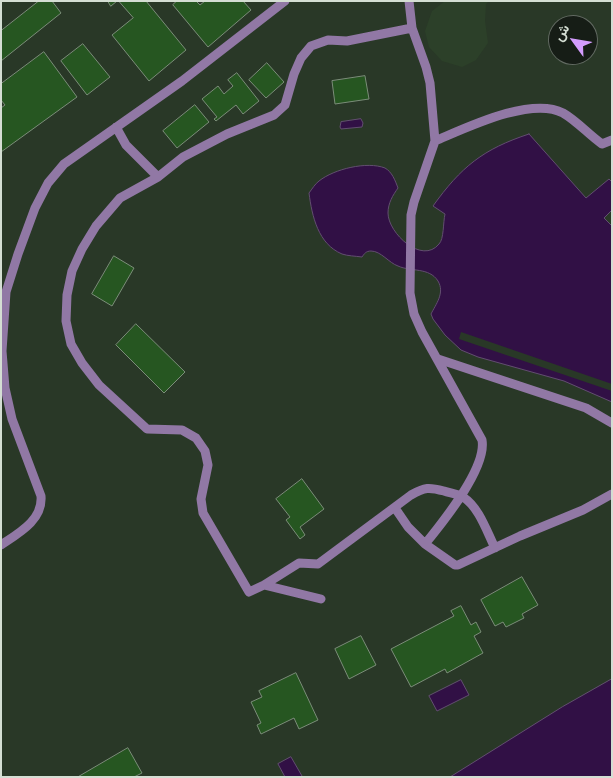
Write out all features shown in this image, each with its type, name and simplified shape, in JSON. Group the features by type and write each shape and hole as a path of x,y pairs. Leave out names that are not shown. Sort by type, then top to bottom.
{"street":[{"path":"409,1 412,28 430,83 435,141 411,215 410,293 414,314 483,445 481,457 462,496 425,544"},
{"path":"1,545 23,530 37,516 42,505 41,496 12,419 5,388 2,351 6,292 34,208 48,183 64,164 182,81 279,3"},
{"path":"412,28 346,40 328,40 311,46 300,58 285,105 274,114 227,134 184,157 158,176 120,198 96,226 82,248 72,271 67,295 66,321 71,344 99,385 148,428 182,430 196,438 205,451 208,465 200,499 203,513 249,592 299,563 318,564 410,495 424,488 462,496 473,507 495,548"},
{"path":"435,141 513,112 530,108 544,108 563,114 602,144 612,140"},
{"path":"116,127 126,145 158,176"},
{"path":"438,359 513,382 586,408 612,423"},
{"path":"395,508 408,527 425,544 455,565 462,565 495,548 583,510 612,494"},
{"path":"264,585 322,599"}],"shaded area":[{"path":"445,1 489,1 486,4 485,21 488,43 476,60 462,67 442,61 429,47 425,31 432,11"},
{"path":"361,119 362,127 341,129 340,127 341,122"},
{"path":"529,134 586,198 609,179 612,182 612,210 604,218 612,226 612,402 564,381 478,357 461,350 445,335 431,314 441,290 438,281 434,277 425,272 398,266 382,255 371,251 362,257 342,254 327,243 314,220 309,193 318,182 333,173 351,167 378,166 390,172 398,188 391,199 388,209 389,221 394,229 407,244 415,249 432,250 441,242 445,214 433,206 453,180 486,153"},
{"path":"612,679 612,777 450,777 562,707"},
{"path":"461,680 469,695 437,711 429,696"},
{"path":"291,757 301,777 285,777 278,764"}],"pier":[{"path":"461,332 612,384 612,391 459,339"}],"building":[{"path":"39,1 52,1 61,13 1,61 1,31"},
{"path":"108,1 117,1 111,6"},
{"path":"119,1 146,1 186,50 149,81 112,35 133,18"},
{"path":"177,1 196,1 200,5 205,1 243,1 251,10 208,47 173,5"},
{"path":"83,44 110,77 87,95 61,61"},
{"path":"44,52 77,97 1,152 1,108 5,105 1,100 1,84"},
{"path":"267,63 284,82 266,98 249,80"},
{"path":"237,73 259,101 243,114 236,105 216,121 214,119 217,117 202,99 218,86 224,94 233,86 228,80"},
{"path":"365,76 369,99 335,104 332,81"},
{"path":"195,105 209,122 177,148 163,131"},
{"path":"114,256 134,268 112,306 92,294"},
{"path":"136,324 185,372 164,393 116,345"},
{"path":"302,479 324,509 300,527 305,535 300,539 286,520 290,517 276,499"},
{"path":"522,577 538,605 522,614 524,618 506,627 503,622 495,626 481,600"},
{"path":"461,606 471,625 476,622 481,632 474,636 483,653 447,673 445,669 411,687 391,649 454,616 451,611"},
{"path":"361,636 376,665 349,679 335,649"},
{"path":"296,673 318,720 299,729 294,718 261,734 257,725 261,723 251,702 262,697 259,691"},
{"path":"128,748 142,773 134,777 78,777"}]}
